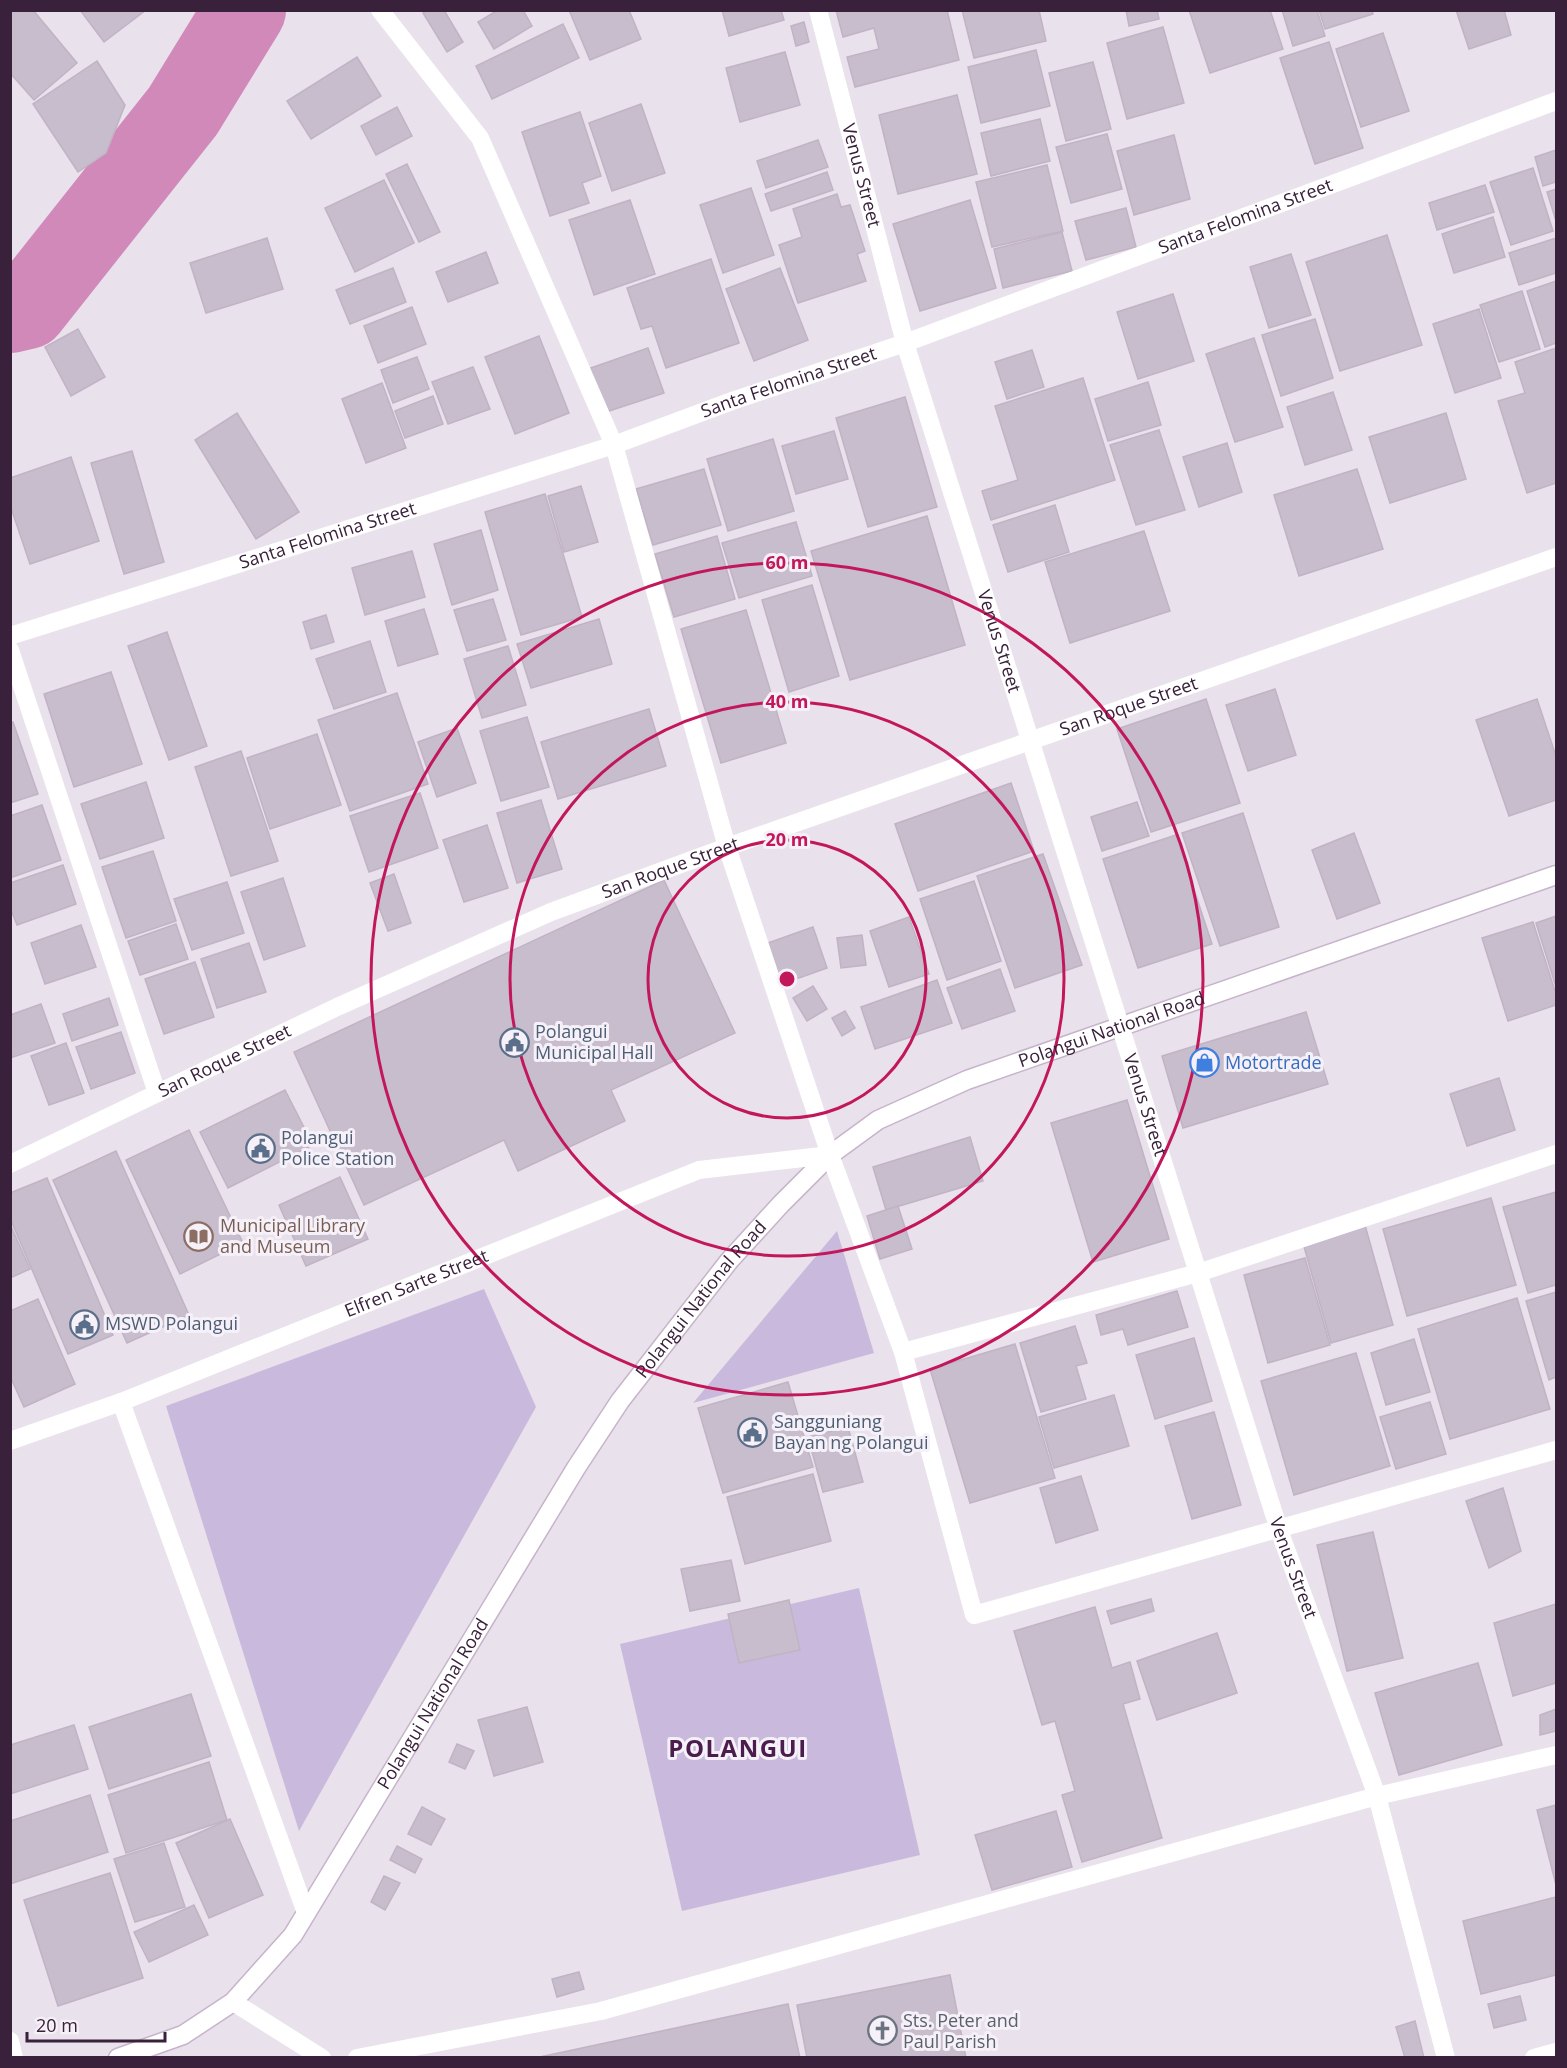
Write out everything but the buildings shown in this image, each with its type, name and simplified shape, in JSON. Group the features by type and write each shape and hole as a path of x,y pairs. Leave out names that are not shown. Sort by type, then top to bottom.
{"street":[{"path":"380,10 480,138 614,445 728,848 830,1155 903,1352 974,1615 1557,1450"},
{"name":"Venus Street","path":"818,10 905,343 1279,1530 1377,1796 1446,2058"},
{"name":"Santa Felomina Street","path":"10,636 614,445 732,401 905,343 1557,101"},
{"name":"San Roque Street","path":"10,1164 337,1007 551,912 1030,741 1557,557"},
{"path":"10,650 157,1093"},
{"name":"Polangui National Road","path":"118,2058 183,2035 233,2002 293,1935 570,1478 620,1401 729,1261 830,1155 878,1120 966,1080 1557,875"},
{"path":"903,1352 1198,1273 1557,1154"},
{"name":"Elfren Sarte Street","path":"10,1442 121,1402 699,1170 830,1155"},
{"path":"121,1402 306,1913"},
{"path":"357,2058 601,2011 1377,1796 1557,1755"},
{"path":"233,2002 322,2058"},
{"path":"10,2041 14,2058"},
{"path":"1534,2058 1557,2052"}],"shaded area":[{"path":"837,1231 874,1353 693,1403"},
{"path":"484,1289 536,1407 299,1831 166,1406"},
{"path":"859,1588 920,1855 682,1911 620,1644"}],"waterway":[{"path":"10,312 27,308 183,111 245,10"}],"place":[{"name":"Polangui Municipal Hall","path":"514,1042"},
{"name":"Motortrade","path":"1204,1063"},
{"name":"Polangui Police Station","path":"260,1148"},
{"name":"Municipal Library and Museum","path":"199,1236"},
{"name":"MSWD Polangui","path":"84,1324"},
{"name":"Sangguniang Bayan ng Polangui","path":"753,1432"},
{"name":"Sts. Peter and Paul Parish","path":"882,2031"}],"district":[{"name":"POLANGUI","path":"738,1749"}]}
